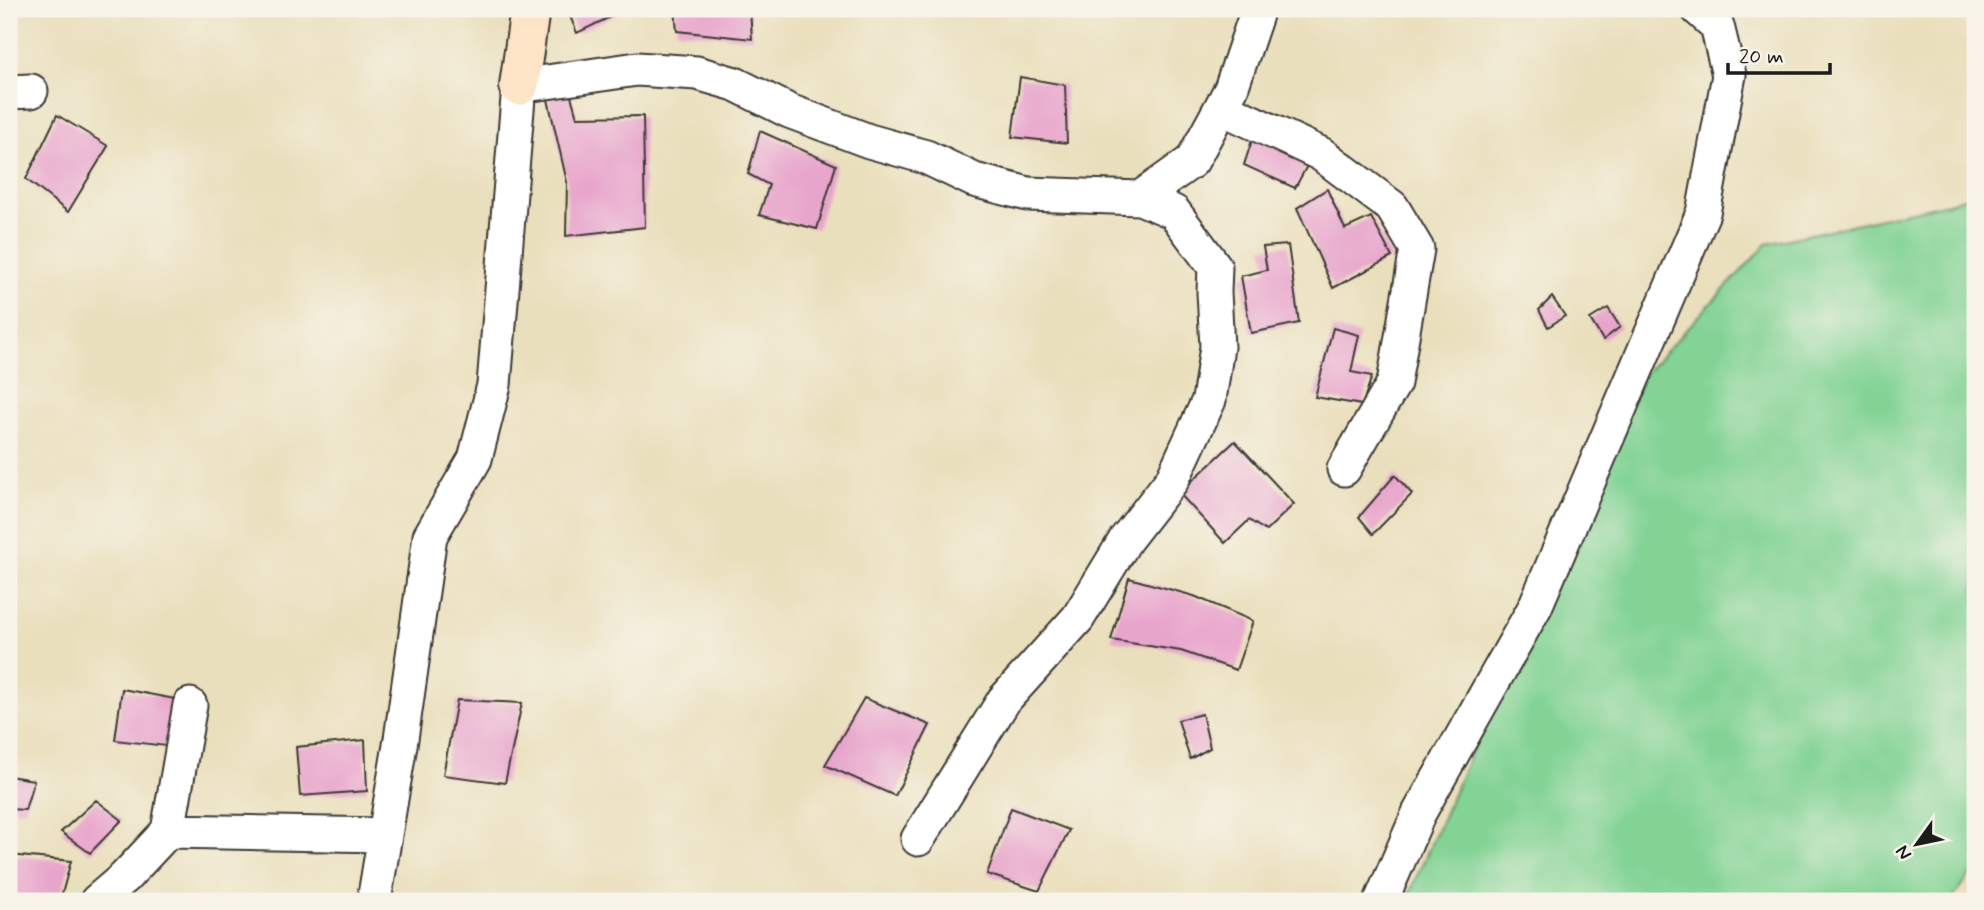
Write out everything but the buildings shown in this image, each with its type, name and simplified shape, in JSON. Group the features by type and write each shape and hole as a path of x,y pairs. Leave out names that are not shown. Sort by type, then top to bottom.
{"street":[{"path":"374,901 401,739 430,536 475,459 494,385 519,86 530,9"},
{"path":"1140,198 1192,161 1231,89 1256,9"},
{"path":"1381,901 1419,813 1535,607 1703,213 1729,75 1717,26 1698,9"},
{"path":"519,86 637,69 697,73 735,85 789,111 869,141 926,157 974,180 1028,194 1140,198 1174,212 1215,267 1217,347 1209,400 1171,480 1126,539 1078,618 1004,700 918,839"},
{"path":"1222,108 1321,155 1392,207 1417,249 1394,383 1344,469"},
{"path":"97,901 125,877 168,831 190,705"},
{"path":"168,831 384,835"}],"green space":[{"path":"1975,194 1975,868 1951,901 1406,901 1632,387 1767,244 1952,202"}]}
